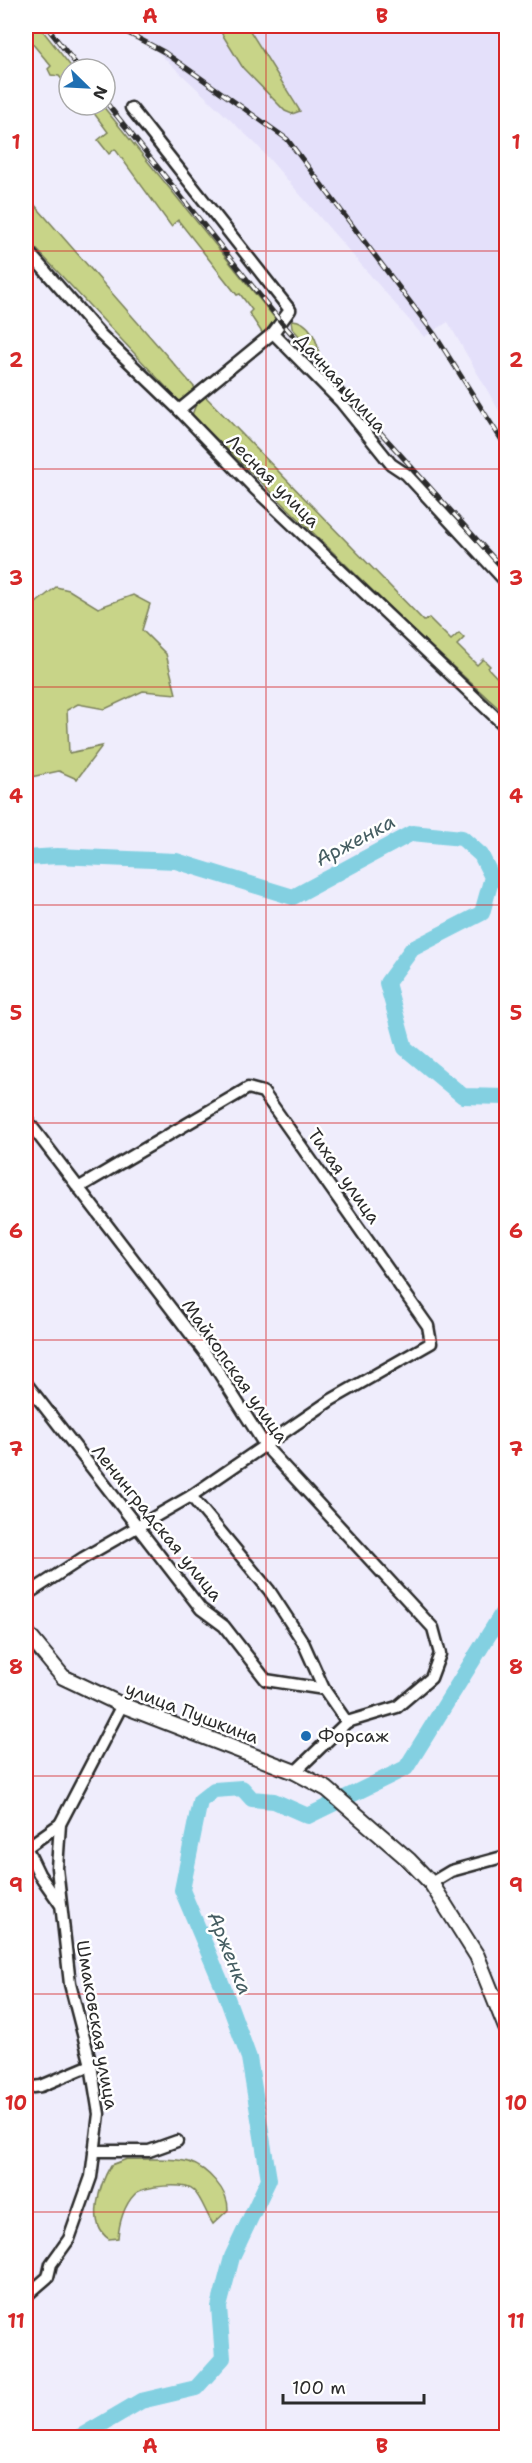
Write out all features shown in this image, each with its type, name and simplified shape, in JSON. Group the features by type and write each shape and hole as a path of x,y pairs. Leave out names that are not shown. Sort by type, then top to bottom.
{"main road":[{"name":"улица Пушкина","path":"26,1632 63,1677 122,1705 295,1772 327,1789 431,1883 477,1956 507,2028"}],"street":[{"name":"Дачная улица","path":"131,108 290,310 273,333 341,402 392,464 406,474 507,582"},
{"name":"Лесная улица","path":"26,249 100,334 179,410 255,489 507,727"},
{"path":"179,410 273,333"},
{"name":"Тихая улица","path":"78,1188 248,1088 263,1092 397,1279 428,1326 430,1343 332,1400 266,1447"},
{"name":"Майкопская улица","path":"26,1119 212,1362 266,1447 433,1628 440,1654 431,1678 397,1707 347,1722"},
{"name":"Ленинградская улица","path":"26,1383 201,1609 224,1626 266,1680 324,1689"},
{"path":"26,1595 137,1526 191,1496 266,1447"},
{"path":"191,1496 269,1590 303,1642 324,1689 347,1722 295,1772"},
{"name":"Шмаковская улица","path":"26,2296 48,2277 51,2264 69,2239 91,2177 99,2114 91,2065 70,1984 57,1868 60,1824 122,1705"},
{"path":"26,1848 60,1824"},
{"name":"Шмаковская улица","path":"26,1848 60,1905"},
{"path":"431,1883 451,1871 507,1856"},
{"path":"26,2088 41,2086 91,2065"},
{"path":"94,2151 149,2151 177,2141"}],"shaded area":[{"path":"130,26 506,26 506,423 448,322 424,337 257,145"}],"green space":[{"path":"26,26 39,26 64,57 57,57 57,76 51,75 48,69 51,66 26,36"},
{"path":"221,26 247,26 300,111 292,114 285,111 243,68 222,34"},
{"path":"97,117 112,117 278,322 269,332 181,403 26,238 26,195 195,388 263,334 249,313 252,310 240,294 237,295 178,220 171,226 115,149 109,154 98,140 108,132"},
{"path":"291,320 303,324 312,333 319,358 292,328"},
{"path":"204,395 424,621 429,618 451,640 459,633 464,638 457,645 477,665 483,659 490,666 488,668 506,687 506,715 410,627 192,415 196,404"},
{"path":"56,587 69,590 98,608 133,595 150,604 142,630 166,654 176,694 143,691 105,709 78,704 67,710 69,753 102,746 77,779 59,771 26,778 26,611"},
{"path":"127,2159 174,2160 196,2165 210,2175 221,2188 228,2210 213,2224 197,2194 189,2188 164,2186 146,2189 135,2194 128,2203 121,2220 118,2238 109,2239 98,2224 99,2193 111,2165"}],"waterway":[{"name":"Арженка","path":"26,858 57,856 176,861 293,897 412,833 462,838 481,855 492,877 482,913 412,949 387,983 405,1048 463,1096 506,1097"},
{"name":"Арженка","path":"78,2438 141,2401 196,2388 223,2358 219,2307 232,2257 269,2179 249,2058 223,1987 182,1890 200,1801 214,1790 242,1788 252,1799 274,1801 308,1816 406,1768 506,1607"}],"railway":[{"path":"46,26 71,57"},
{"path":"115,26 164,52 287,139 435,335 506,447"},
{"path":"117,116 281,322 506,572"}],"place":[{"name":"Форсаж","path":"306,1736"}]}
